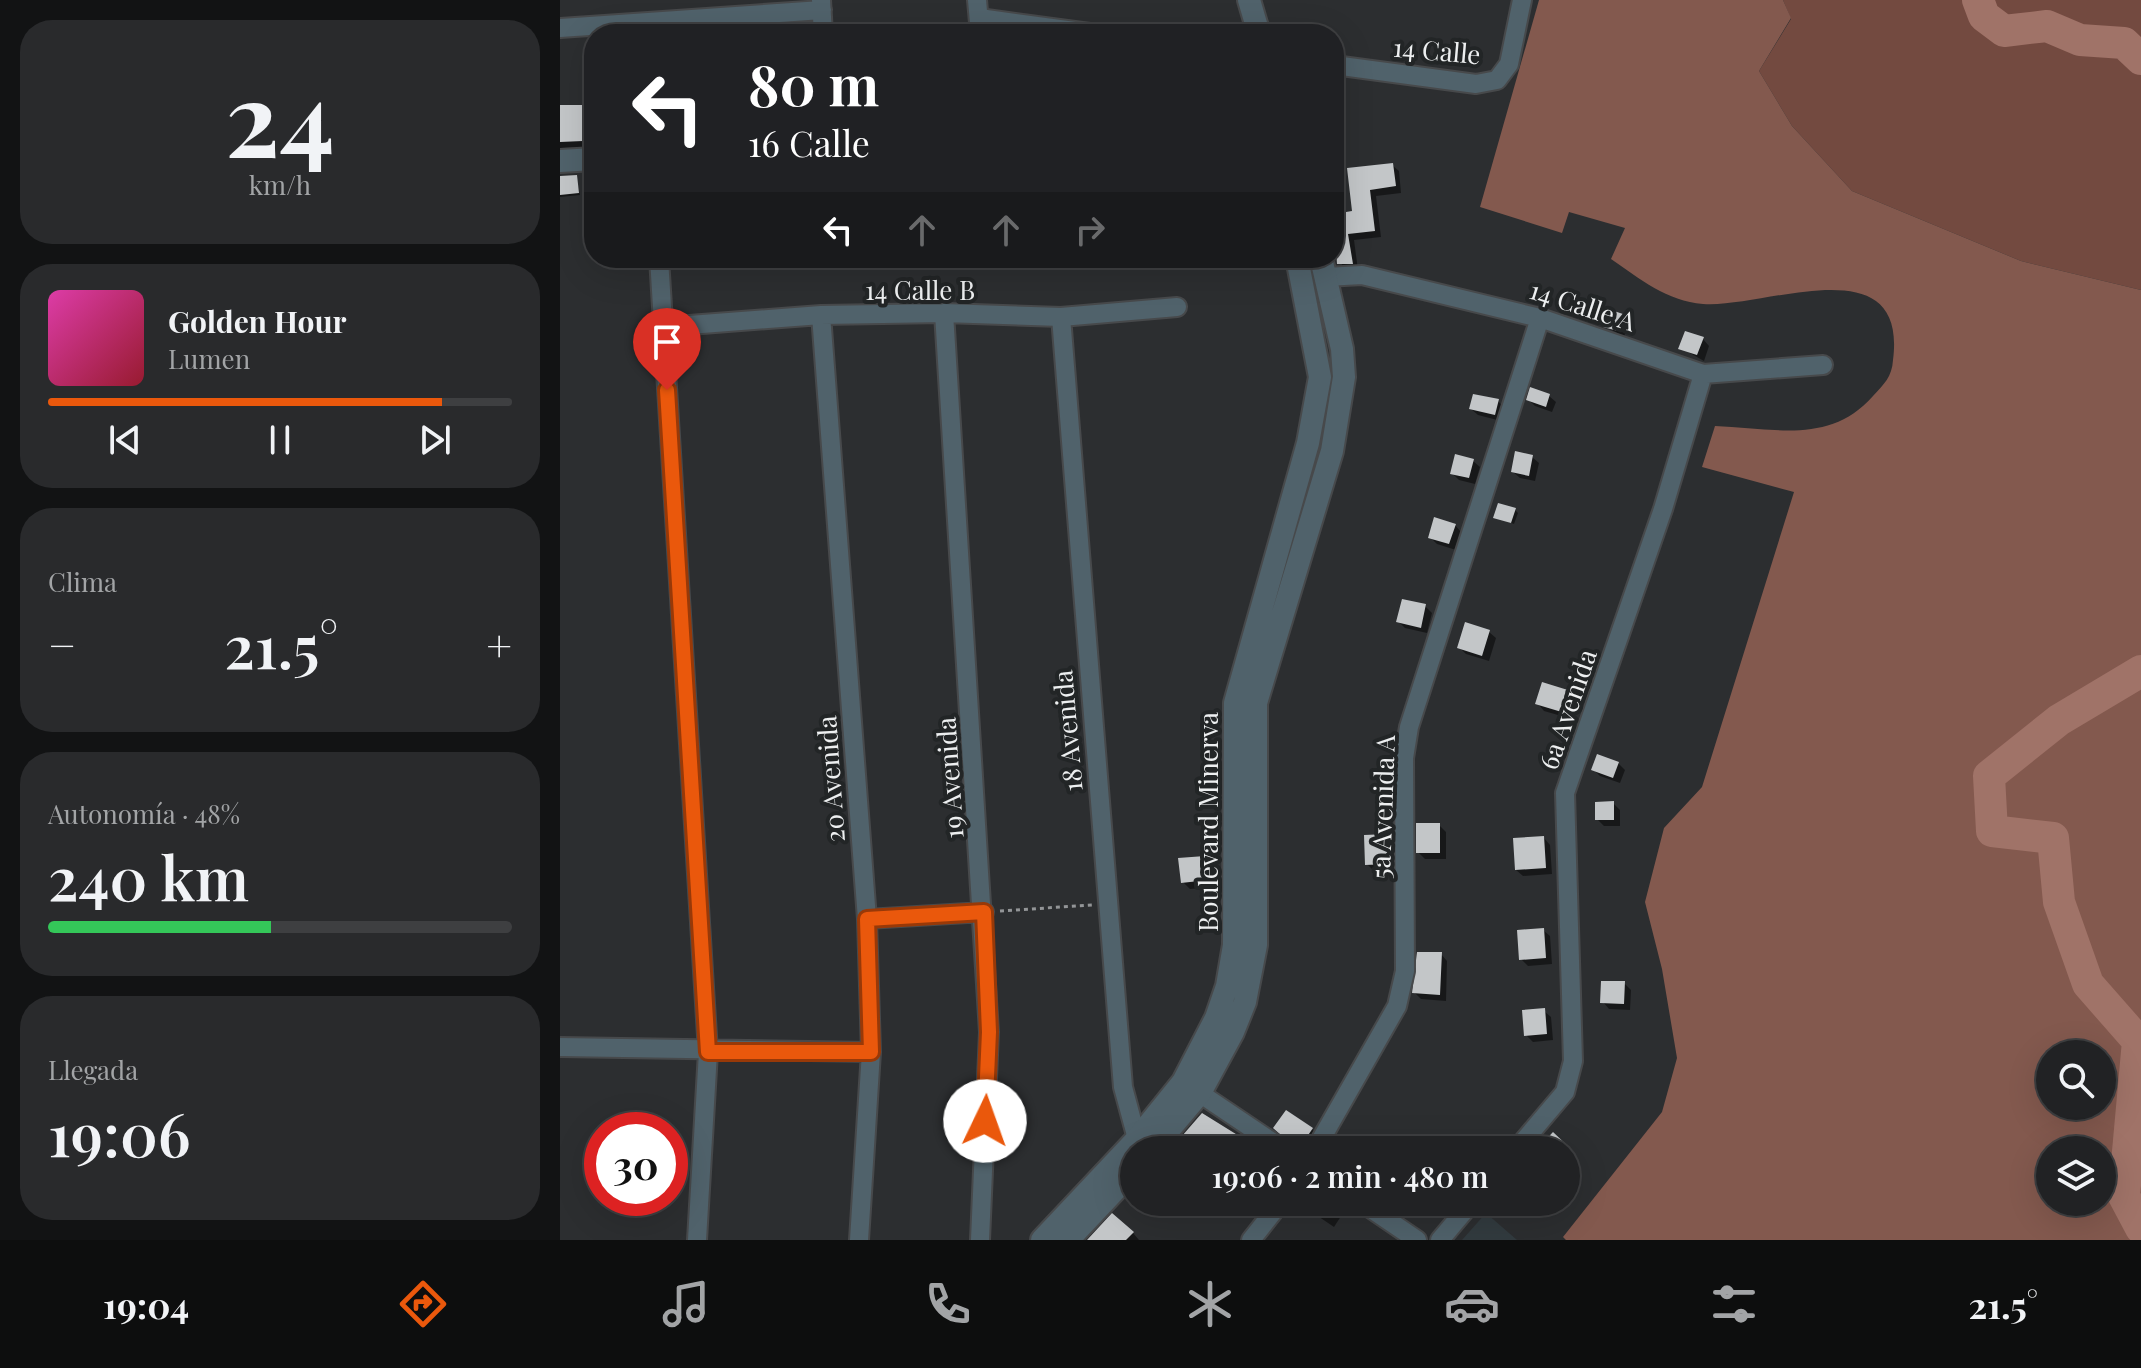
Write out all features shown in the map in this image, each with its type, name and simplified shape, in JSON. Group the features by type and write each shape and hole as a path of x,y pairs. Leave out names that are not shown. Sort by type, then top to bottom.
{"street":[{"path":"1237,0 1243,24"},
{"path":"1249,0 1256,24"},
{"path":"1263,0 1267,24"},
{"name":"14 Calle","path":"1344,66 1476,84 1497,80 1509,64 1522,0"},
{"path":"605,24 821,5"},
{"path":"979,17 1028,24"},
{"path":"560,28 584,26"},
{"path":"560,161 584,160"},
{"path":"660,268 708,1052 697,1240"},
{"name":"Boulevard Minerva","path":"1191,1088 1227,986 1234,945 1237,831 1232,738 1235,703 1308,443 1320,377 1312,319 1299,268"},
{"name":"Boulevard Minerva","path":"1151,1136 1233,1032 1245,1002 1254,959 1256,703 1332,451 1344,377 1342,349 1323,268"},
{"name":"14 Calle A","path":"1328,268 1540,318 1703,374 1823,365"},
{"name":"14 Calle B","path":"663,327 821,315 944,313 1061,317 1177,307"},
{"name":"19 Avenida","path":"944,313 984,912 989,1032 980,1240"},
{"name":"20 Avenida","path":"821,315 867,919 871,1052 859,1240"},
{"name":"18 Avenida","path":"1061,317 1123,1087 1141,1136"},
{"name":"5a Avenida A","path":"1323,1136 1397,1006 1405,971 1404,758 1409,727 1540,318"},
{"name":"6a Avenida","path":"1528,1136 1565,1092 1573,1061 1565,793 1663,509 1703,374"},
{"path":"867,919 984,912"},
{"path":"560,1047 708,1052 871,1052"},
{"path":"1191,1088 1263,1136"},
{"name":"Boulevard Minerva","path":"1042,1240 1120,1167"},
{"path":"1068,1240 1120,1185"},
{"path":"1251,1240 1270,1216"},
{"path":"1382,1216 1417,1240"},
{"path":"1440,1240 1460,1216"}],"path":[{"path":"984,912 1107,904"}],"shaded area":[{"path":"1539,0 1783,0 1791,18 1759,71 1792,126 1852,191 2021,261 2141,290 2141,1240 1566,1240 1563,1237 1662,1112 1677,1058 1662,969 1645,902 1664,828 1702,787 1794,492 1702,467 1715,426 1800,430 1838,422 1856,411 1881,388 1891,371 1893,360 1892,324 1878,303 1855,292 1826,290 1729,303 1690,302 1654,288 1611,259 1625,228 1569,212 1562,233 1480,207"},
{"path":"1783,0 2141,0 2141,290 2021,261 1852,191 1792,126 1759,71 1791,19"},
{"path":"1483,1216 1489,1216 1517,1240 1462,1240"}],"building":[{"path":"560,105 582,105 583,141 560,142"},
{"path":"1393,163 1396,186 1370,190 1375,231 1348,234 1353,264 1344,264 1344,212 1352,211 1347,168"},
{"path":"577,175 579,193 560,195 560,176"},
{"path":"1608,309 1623,314 1618,331 1603,327"},
{"path":"1685,331 1704,337 1697,355 1678,349"},
{"path":"1530,387 1550,394 1546,407 1526,400"},
{"path":"1473,394 1499,399 1495,415 1469,409"},
{"path":"1515,451 1533,455 1529,476 1511,472"},
{"path":"1455,454 1474,459 1469,478 1450,474"},
{"path":"1498,503 1516,508 1511,523 1493,518"},
{"path":"1434,517 1456,524 1449,544 1428,538"},
{"path":"1402,599 1426,604 1421,628 1396,622"},
{"path":"1465,622 1490,630 1482,656 1457,648"},
{"path":"1542,682 1571,691 1565,713 1535,704"},
{"path":"1597,754 1619,762 1613,778 1591,770"},
{"path":"1614,801 1614,820 1595,820 1595,802"},
{"path":"1416,823 1440,823 1440,853 1416,853"},
{"path":"1388,834 1389,864 1365,865 1364,835"},
{"path":"1544,836 1546,868 1515,870 1513,838"},
{"path":"1205,856 1208,880 1181,883 1178,858"},
{"path":"1544,928 1546,958 1519,960 1517,930"},
{"path":"1417,952 1442,952 1440,995 1412,993"},
{"path":"1601,981 1625,981 1624,1004 1600,1003"},
{"path":"1545,1008 1547,1034 1524,1036 1522,1010"},
{"path":"1286,1110 1313,1128 1308,1136 1282,1136 1273,1128"},
{"path":"1202,1113 1239,1136 1182,1136"},
{"path":"1112,1213 1134,1232 1126,1240 1087,1240"}],"waterway":[{"path":"1978,0 1984,16 2004,31 2047,26 2080,40 2124,43 2141,59"},
{"path":"2141,671 2059,720 1989,776 1992,831 2053,838 2059,902 2088,984 2138,1041 2124,1196 2141,1228"}],"route":[{"path":"667,390 708,1052 871,1052 867,919 984,912 989,1032 985,1121"}]}
